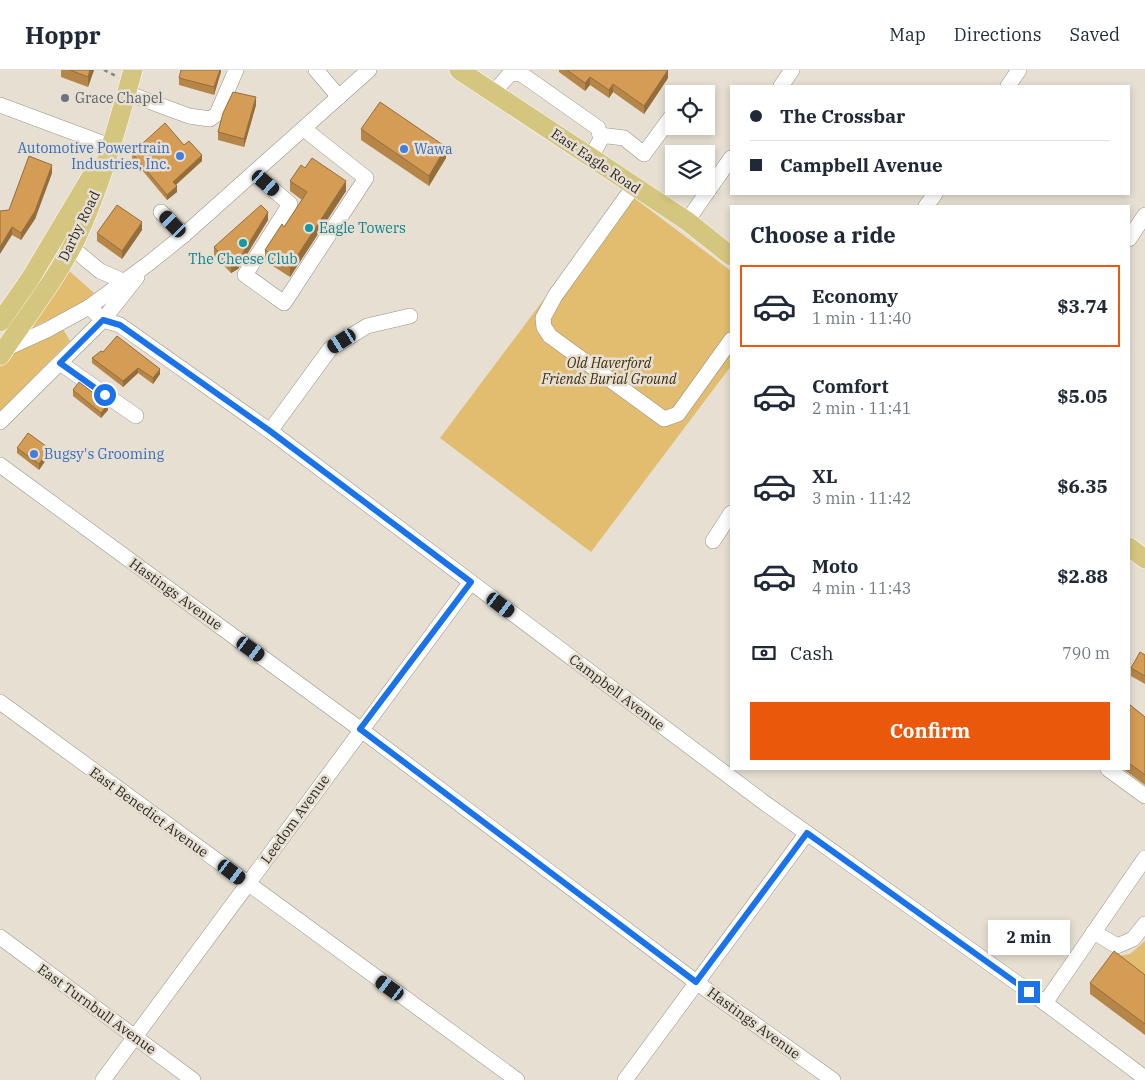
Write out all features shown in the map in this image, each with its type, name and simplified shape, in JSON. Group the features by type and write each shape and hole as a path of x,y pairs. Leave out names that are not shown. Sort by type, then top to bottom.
{"main road":[{"path":"110,146 133,70"},
{"name":"East Eagle Road","path":"459,70 687,221 730,255"},
{"name":"Darby Road","path":"1,352 33,311 71,247 102,178 110,146"},
{"name":"Darby Road","path":"0,322 30,279 110,146"},
{"path":"1130,548 1145,559"}],"street":[{"path":"127,93 189,116 210,119 217,114 236,70"},
{"path":"316,70 339,97"},
{"name":"Darby Road","path":"1,352 89,307 148,264 184,235 369,70"},
{"path":"782,85 792,70"},
{"path":"1009,85 1019,70"},
{"path":"493,93 510,74 520,73 598,128 602,138 591,157"},
{"path":"0,105 110,146"},
{"path":"600,134 624,138 644,154 665,125"},
{"path":"254,173 290,204 245,275 284,303 366,178 304,129"},
{"path":"687,221 730,159"},
{"path":"634,186 547,311 543,318 544,327 550,336 664,419 678,414 730,341"},
{"path":"161,212 184,235"},
{"path":"1130,237 1145,214"},
{"path":"71,247 100,270 123,281"},
{"name":"Darby Road","path":"0,422 103,320 148,264"},
{"name":"Campbell Avenue","path":"89,307 103,320 120,325 270,431 807,833 1045,1003 1145,1078"},
{"path":"270,431 330,349 367,326 410,316"},
{"path":"60,363 136,416"},
{"name":"Hastings Avenue","path":"0,465 360,729 696,982 833,1080"},
{"path":"713,541 730,515"},
{"name":"Leedom Avenue","path":"103,1080 360,729 471,582"},
{"name":"East Benedict Avenue","path":"0,702 517,1080"},
{"path":"1109,770 1145,796"},
{"path":"625,1080 807,833"},
{"path":"1045,1003 1145,858"},
{"path":"1094,932 1117,946 1133,939 1145,924"},
{"name":"East Turnbull Avenue","path":"0,937 193,1080"}],"green space":[{"name":"Old Haverford Friends Burial Ground","path":"625,191 730,270 730,367 591,552 440,438"},
{"path":"67,269 94,293 75,308 31,328"},
{"path":"63,329 70,341 0,411 0,367 9,354"},
{"path":"1145,941 1145,975 1119,956 1130,954"}],"building":[{"path":"70,70 90,70 88,77"},
{"path":"181,70 220,70 214,87 179,78"},
{"path":"567,70 668,70 644,106 613,84 609,90 590,77 585,83"},
{"path":"233,92 256,97 244,139 218,132 223,113"},
{"name":"Wawa","path":"380,102 446,147 429,176 361,129"},
{"path":"165,123 184,145 189,141 202,155 173,182 177,186 167,195 132,153"},
{"path":"29,156 52,165 35,211 21,233 12,227 0,247 0,211 9,210"},
{"name":"Eagle Towers","path":"312,158 346,181 290,267 265,250 282,224 284,227 307,192 290,181 301,165 305,168"},
{"path":"117,205 142,222 122,251 97,233"},
{"name":"The Cheese Club","path":"261,205 268,212 238,261 231,265 214,247"},
{"path":"117,336 160,369 153,378 138,368 123,381 92,358 101,351 103,352"},
{"path":"79,382 108,404 101,413 73,390"},
{"name":"Bugsy's Grooming","path":"28,433 50,449 39,464 17,448"},
{"path":"1140,652 1145,655 1145,676 1131,668"},
{"path":"1130,705 1145,717 1145,775 1130,764"},
{"path":"1114,951 1145,975 1145,1024 1090,983"}],"place":[{"name":"Grace Chapel","path":"65,98"},
{"name":"Wawa","path":"404,149"},
{"name":"Automotive Powertrain Industries, Inc.","path":"180,156"},
{"name":"Eagle Towers","path":"309,228"},
{"name":"The Cheese Club","path":"243,243"},
{"name":"Bugsy's Grooming","path":"34,454"}],"route":[{"path":"105,395 60,363 103,320 120,325 270,431 471,582 360,729 696,982 807,833 1029,992"}]}
